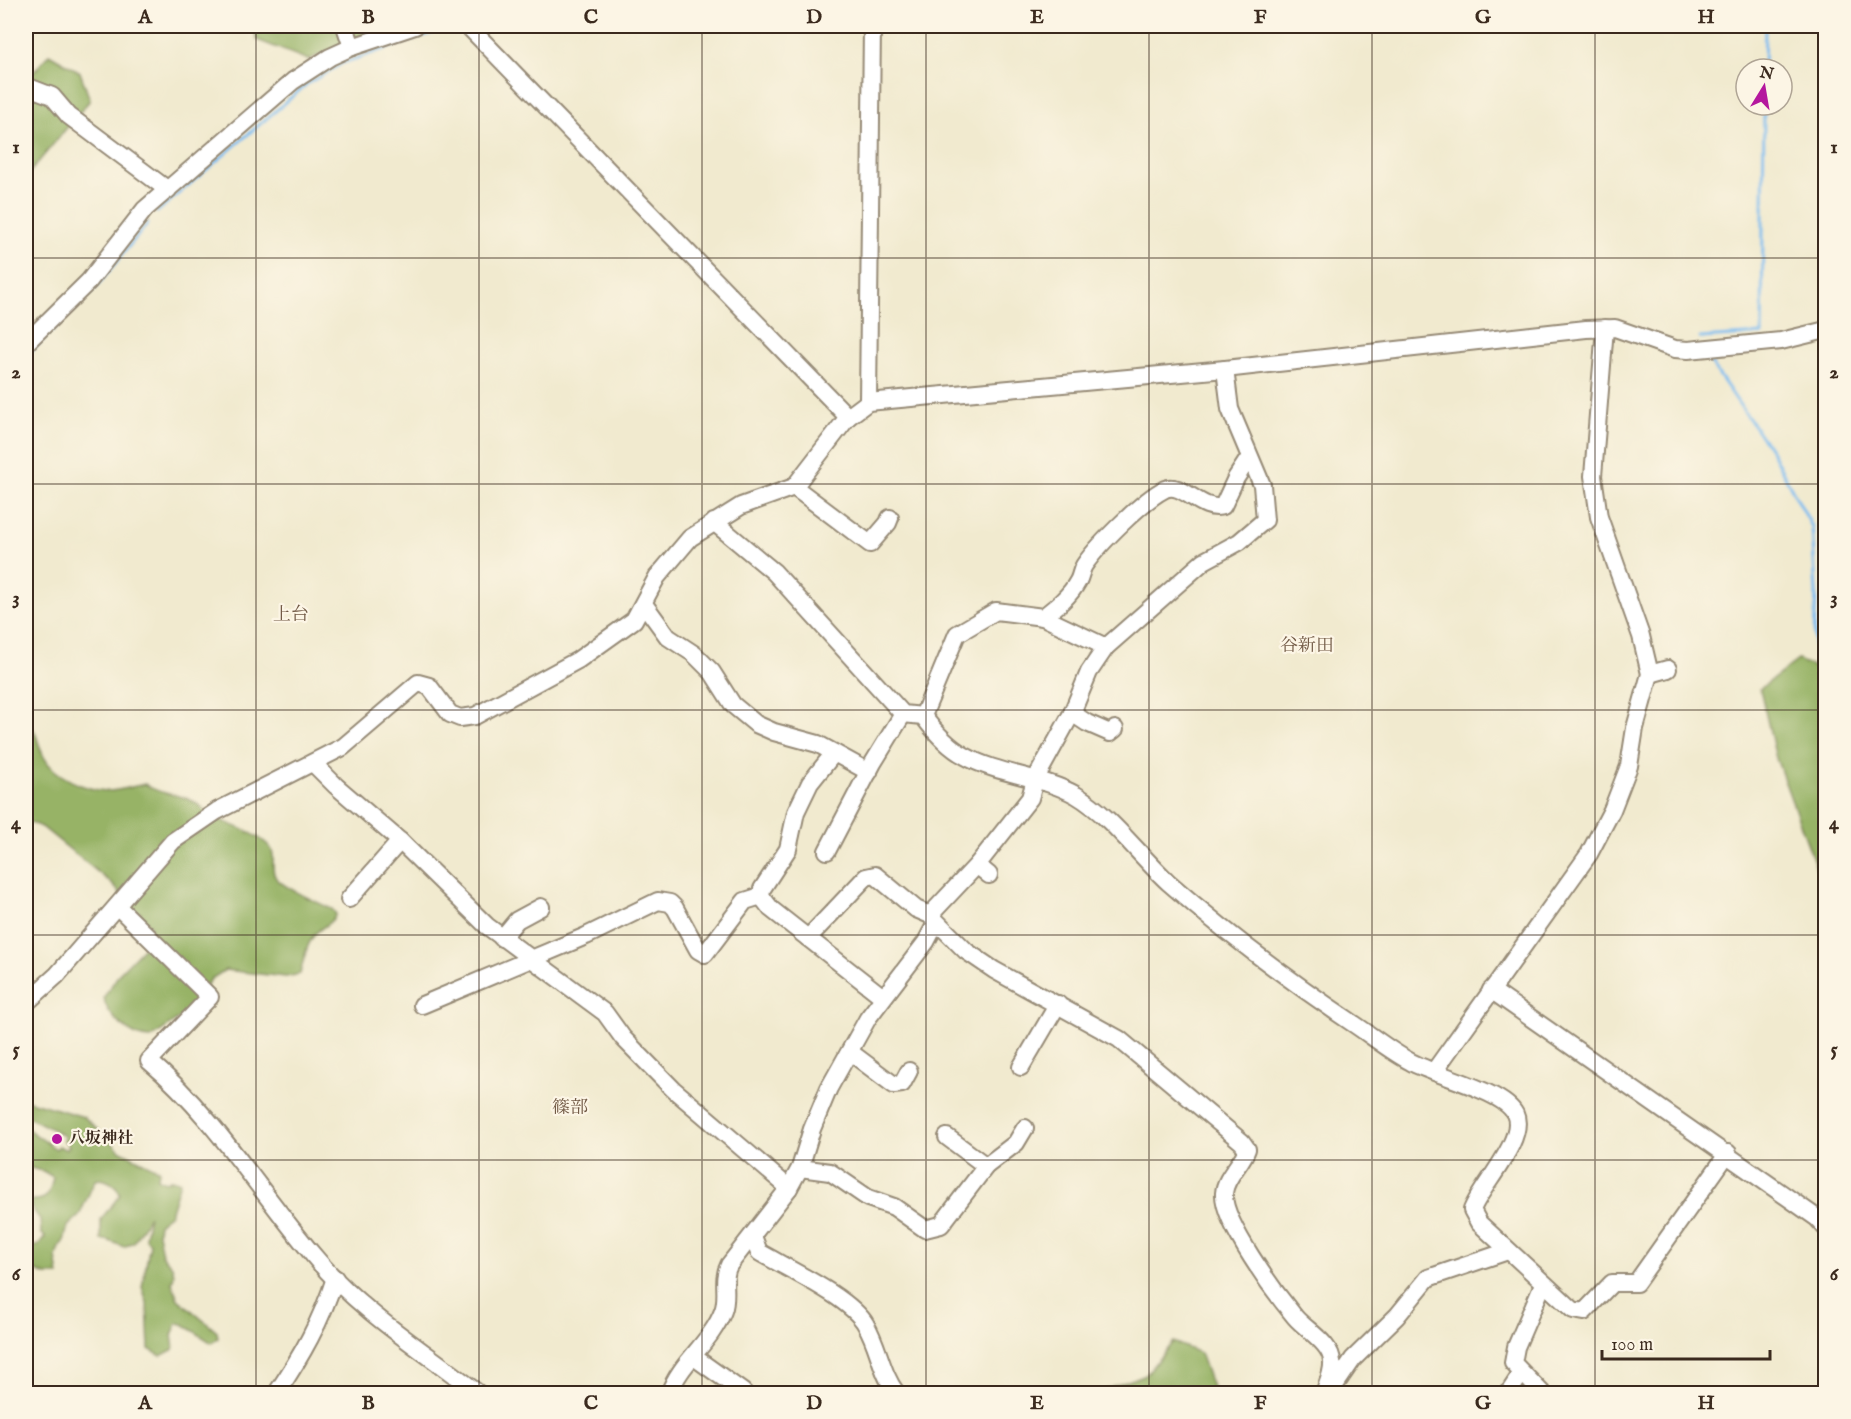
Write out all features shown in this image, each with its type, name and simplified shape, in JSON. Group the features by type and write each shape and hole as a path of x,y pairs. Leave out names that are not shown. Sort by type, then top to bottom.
{"street":[{"path":"345,26 352,47"},
{"path":"26,343 89,281 145,209 293,81 330,57 352,47 415,26"},
{"path":"468,26 848,417"},
{"path":"868,402 873,26"},
{"path":"26,86 52,96 69,116 168,190"},
{"path":"26,1003 57,975 173,841 217,811 314,764 366,730 418,683 429,686 450,714 460,718 475,716 545,679 609,640 634,620 666,565 690,538 741,506 794,487 848,417 868,402 1226,369 1475,339 1605,328 1615,328 1675,349 1688,350 1781,341 1826,330"},
{"path":"1435,1070 1589,854 1612,810 1629,766 1635,728 1650,674 1641,636 1599,517 1593,476 1605,328"},
{"path":"669,1394 682,1370 716,1328 727,1300 724,1275 789,1188 800,1168 812,1129 829,1088 850,1052 883,997 927,942 933,919 983,870 1030,798 1035,780 1072,713 1089,672 1106,647 1204,561 1239,542 1265,520 1262,485 1230,409 1226,369"},
{"path":"1043,617 1064,600 1078,581 1083,567 1102,544 1162,491 1176,488 1209,507 1223,506 1236,478 1249,458"},
{"path":"794,487 870,544 888,524 890,518"},
{"path":"714,522 774,572 894,711 922,716 935,732 963,756 1073,794 1087,802 1169,882 1259,958 1294,984 1411,1062 1435,1070 1508,1104 1515,1114 1518,1126 1503,1159 1477,1197 1472,1210 1479,1223 1573,1310 1584,1312 1612,1283 1636,1283 1728,1153"},
{"path":"644,604 668,637 705,664 725,696 743,714 774,732 818,744 869,772"},
{"path":"922,716 957,634 996,611 1043,617 1106,647"},
{"path":"1650,674 1668,669"},
{"path":"827,851 869,772 894,711"},
{"path":"1072,713 1104,732 1110,733 1115,729"},
{"path":"834,753 810,783 796,812 788,849 762,889 760,896 764,903 883,997"},
{"path":"314,764 400,841 502,938 605,1013 623,1038 673,1089 789,1188"},
{"path":"349,899 400,841"},
{"path":"808,939 870,874 875,875 916,909 933,919 966,951 994,970 1119,1039 1247,1149 1224,1193 1228,1213 1242,1241 1295,1317 1330,1354 1333,1363 1324,1394"},
{"path":"422,1005 528,958 586,936 663,900 675,908 698,950 705,954 745,901 760,896"},
{"path":"118,907 210,997 148,1061 197,1110 241,1162 315,1258 356,1300 479,1394"},
{"path":"502,938 517,920 541,907"},
{"path":"1491,990 1728,1153 1816,1218 1826,1228"},
{"path":"1021,1067 1058,1004"},
{"path":"850,1052 894,1085 902,1084 909,1071"},
{"path":"800,1168 830,1172 868,1198 894,1207 927,1230 941,1225 986,1166 1016,1143 1025,1128"},
{"path":"948,1137 986,1166"},
{"path":"753,1236 759,1252 849,1305 866,1324 885,1374 897,1394"},
{"path":"1329,1394 1353,1359 1397,1316 1428,1278 1508,1251"},
{"path":"276,1394 299,1360 324,1315 335,1278"},
{"path":"1543,1394 1521,1374 1513,1363 1516,1347 1544,1284"},
{"path":"694,1357 743,1392"},
{"path":"1508,1394 1521,1374"}],"green space":[{"path":"253,26 391,26 308,60 257,40"},
{"path":"49,54 80,72 90,100 26,177 26,81"},
{"path":"1798,660 1825,672 1825,885 1819,875 1776,758 1760,689"},
{"path":"26,720 33,729 41,752 49,764 55,771 72,781 90,788 108,791 145,784 158,791 190,800 211,816 248,832 267,844 272,851 273,870 277,879 291,889 332,909 336,914 310,942 300,974 286,977 225,970 211,979 184,1015 151,1038 136,1035 121,1025 109,1011 104,997 121,971 149,942 151,927 110,882 42,827 26,823"},
{"path":"26,1100 84,1117 121,1151 159,1170 158,1179 166,1182 172,1179 180,1182 170,1214 159,1223 158,1233 162,1255 172,1266 174,1275 172,1283 178,1299 217,1332 218,1338 212,1343 183,1324 177,1323 172,1335 174,1349 161,1356 149,1349 147,1302 142,1287 150,1244 145,1237 149,1216 134,1242 124,1247 101,1240 101,1219 120,1195 117,1188 107,1181 95,1180 79,1216 68,1226 56,1257 59,1275 45,1275 26,1266 26,1249 39,1245 45,1237 41,1233 40,1219 30,1206 32,1200 42,1199 48,1194 53,1177 43,1171 26,1167 26,1128 56,1149 59,1146 66,1150 69,1146 63,1140 65,1137 26,1116"},
{"path":"1173,1342 1200,1353 1214,1393 1098,1393 1146,1374"}],"waterway":[{"path":"157,212 307,84 343,63 452,26"},
{"path":"1764,57 1765,26"},
{"path":"1700,338 1762,334 1764,117"},
{"path":"26,356 94,289 148,223"},
{"path":"1704,353 1772,452 1812,527 1816,593 1814,634 1818,689 1826,717"}],"place":[{"name":"八坂神社","path":"57,1139"}],"district":[{"name":"上台","path":"291,615"},
{"name":"谷新田","path":"1307,646"},
{"name":"篠部","path":"570,1108"}]}
